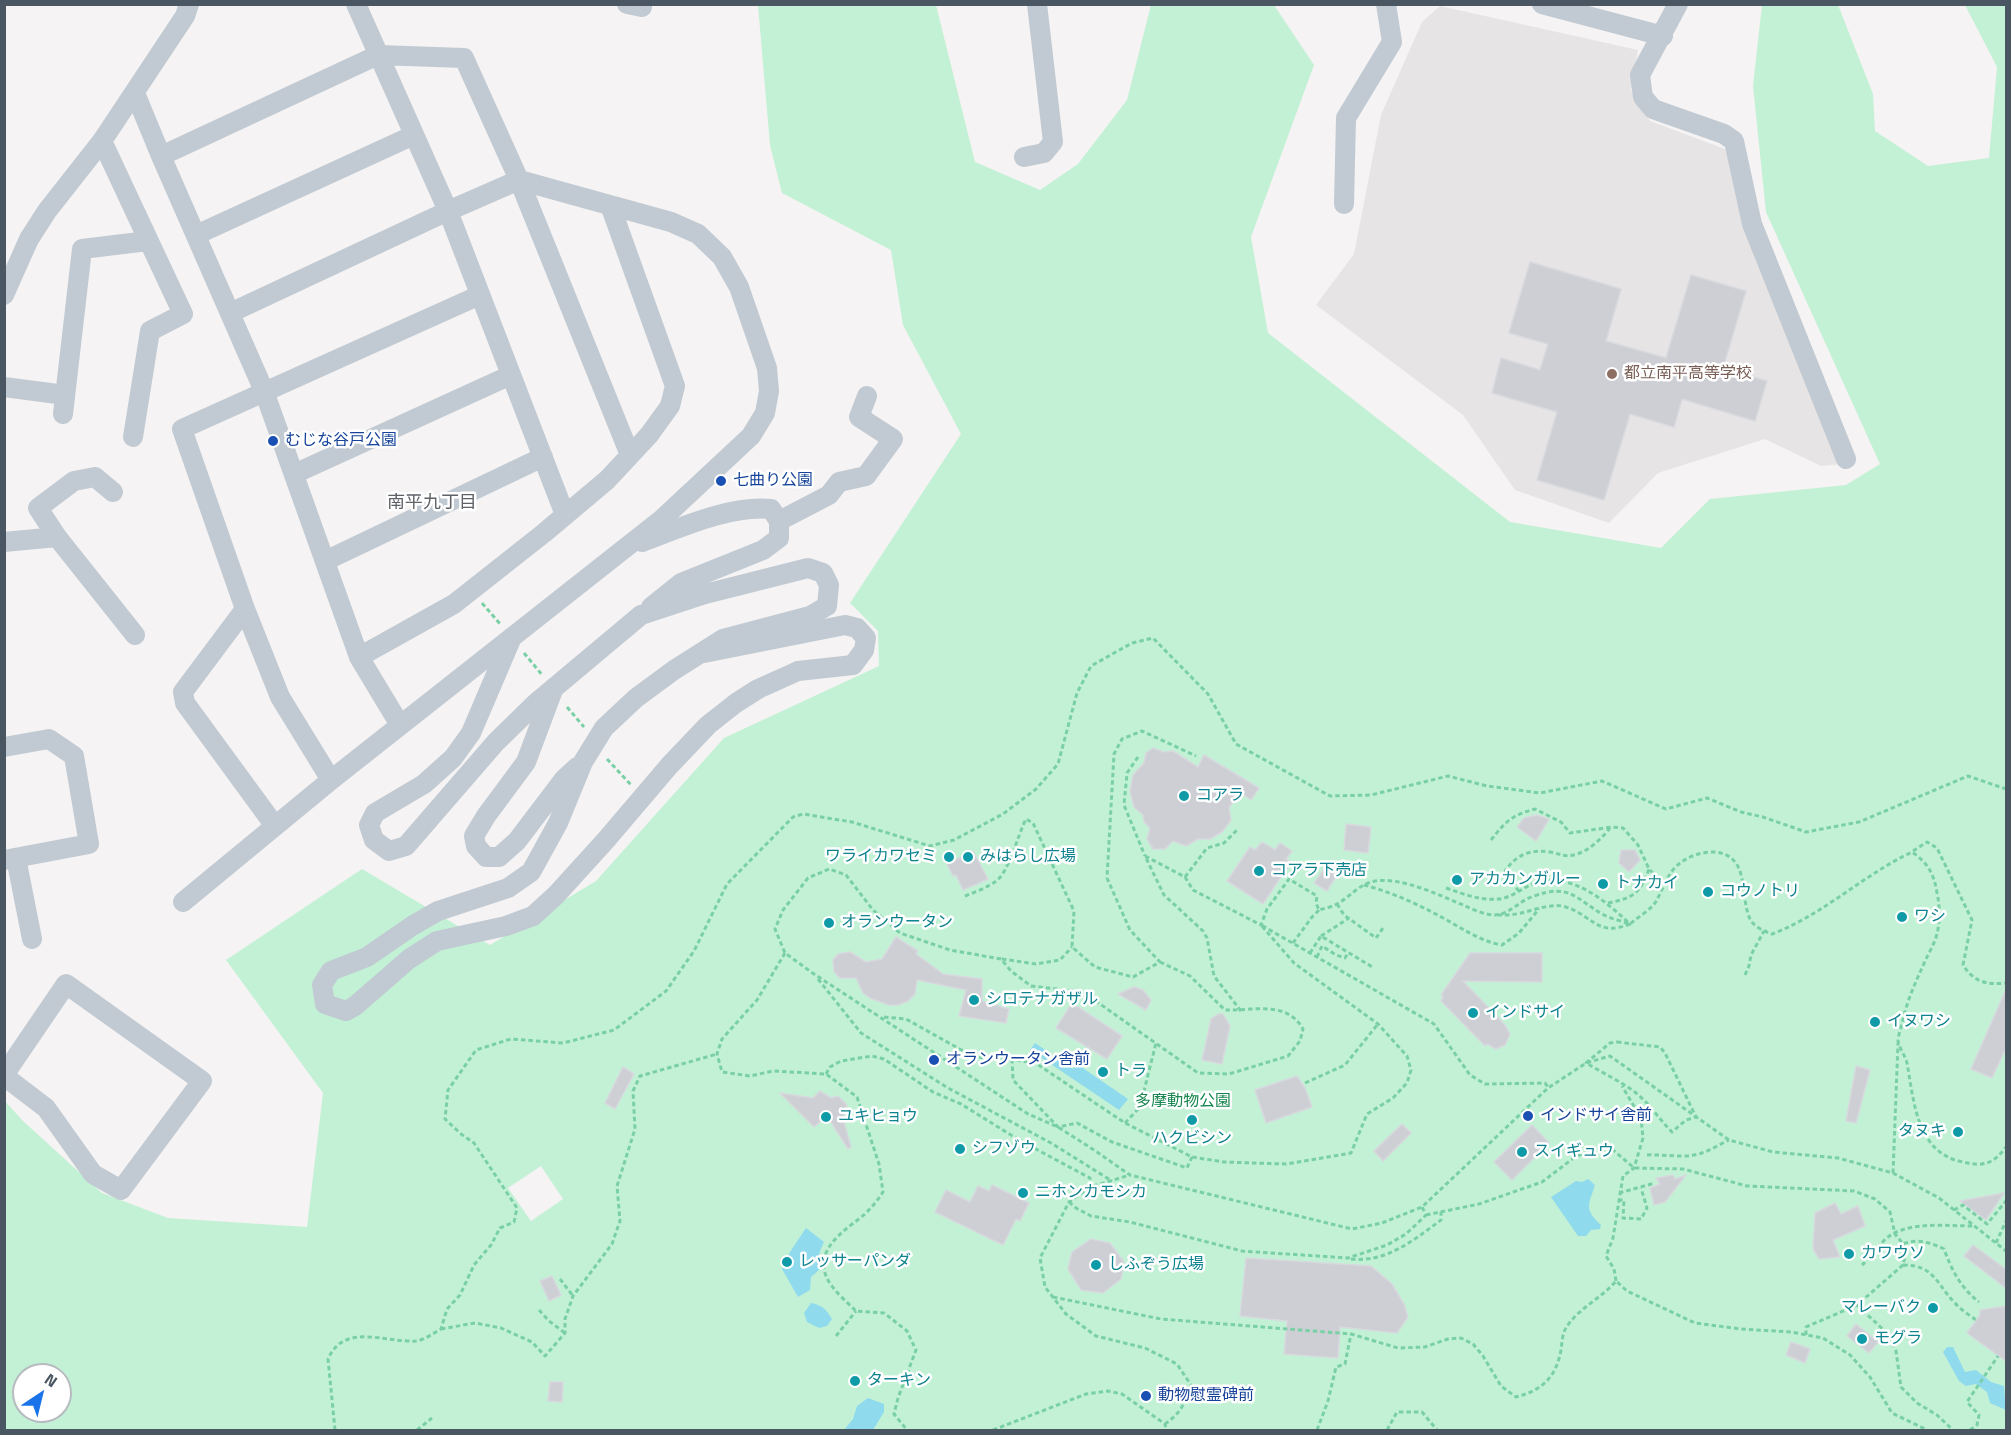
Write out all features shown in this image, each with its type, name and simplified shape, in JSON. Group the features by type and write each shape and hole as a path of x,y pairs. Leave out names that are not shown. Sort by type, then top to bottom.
{"street":[{"path":"4,295 29,239 46,211 102,141 185,16 189,4"},
{"path":"356,4 448,211 565,515"},
{"path":"627,4 642,7 642,4"},
{"path":"1024,157 1044,153 1053,142 1037,4"},
{"path":"1344,204 1346,118 1392,42 1386,4"},
{"path":"1542,4 1663,36"},
{"path":"1678,4 1663,36 1640,75 1643,97 1653,108 1724,134 1734,141 1752,224 1846,459"},
{"path":"161,156 378,55 464,58 519,180 630,455"},
{"path":"135,93 264,391 359,657 400,725"},
{"path":"195,235 414,135"},
{"path":"102,141 183,314 150,331 133,437"},
{"path":"183,902 400,725 518,644 625,548 662,519 751,436 765,413 769,392 767,368 742,297 722,257 698,234 671,222 519,180 230,312"},
{"path":"359,657 454,604 565,515 607,480 649,435 670,406 675,386 610,205"},
{"path":"4,387 64,405 82,249 148,241"},
{"path":"331,780 280,697 244,609 182,429 480,295"},
{"path":"294,474 511,375"},
{"path":"779,521 829,495 838,482 866,476 893,440 859,417 867,396"},
{"path":"325,561 543,457"},
{"path":"113,492 95,477 74,482 38,507 57,537 135,635"},
{"path":"518,644 471,733 453,758 424,783 375,813 369,825 374,840 389,851 406,846 496,741 550,684 681,583 763,550 779,538 779,521 771,509 756,507 710,518 625,548"},
{"path":"4,542 57,537"},
{"path":"641,615 705,594 808,568 823,573 829,585 827,606 810,616 723,639 699,654 636,698 604,728 583,762 558,823 531,872 508,888 438,911 367,957 332,970 322,985 325,1004 346,1011 355,1006 409,959 437,941 506,926 533,916 556,895 708,725 758,689 798,671 853,665 864,650 866,638 857,628 845,625 699,654"},
{"path":"244,609 183,692 185,703 275,826"},
{"path":"550,684 526,762 474,836 476,846 486,857 499,857 517,841 564,779 583,762"},
{"path":"4,747 49,739 74,756 89,843 10,859 32,939"},
{"path":"66,984 202,1081 121,1190 93,1174 46,1108 4,1075 66,984"}],"path":[{"path":"471,590 550,684"},
{"path":"441,1329 447,1309 460,1295 474,1265 491,1245 500,1228 514,1222 518,1208 474,1143 460,1134 445,1119 448,1090 476,1050 511,1039 563,1042 614,1030 666,991 694,951 727,884 793,817 803,814 852,822 930,846 954,840 1003,814 1036,789 1058,764 1077,693 1091,666 1132,643 1153,638 1208,694 1236,744 1330,796 1371,795 1448,776 1487,786 1540,793 1602,781 1666,809 1707,798 1741,812 1806,832 1859,822 1968,777 2007,789"},
{"path":"566,706 586,731"},
{"path":"1001,959 1011,971 1031,986 1083,992 1198,1073 1229,1074 1288,1056 1300,1041 1303,1029 1298,1018 1262,1007 1241,1011 1225,1010 1190,975 1160,962 1130,930 1107,878 1114,754 1122,739 1142,731 1196,756"},
{"path":"605,757 632,786"},
{"path":"1138,758 1127,773 1124,805 1164,895 1203,931 1207,938 1214,976 1227,989 1241,1011"},
{"path":"1491,840 1516,814 1535,809 1561,822 1570,833 1612,827 1623,828 1638,845 1649,869 1665,886"},
{"path":"965,896 998,881 1017,845 1019,832 1026,819 1033,823 1074,911 1072,947 1060,960 1036,964 950,950 900,933 873,910 846,875 829,869 808,878 783,910 775,929 785,952 814,974 1028,1113 1058,1127 1130,1175 1352,1229 1382,1223 1422,1207 1548,1088 1610,1043 1617,1042 1660,1047 1696,1117"},
{"path":"1519,891 1505,871 1512,861 1523,853 1548,852 1564,856 1578,854 1601,840 1612,827"},
{"path":"1185,877 1207,848 1224,843 1237,830"},
{"path":"1293,943 1319,910 1336,904 1364,885 1374,881 1392,880 1437,894 1477,911 1495,915 1518,914 1560,906 1575,910 1596,925 1615,930 1630,924 1653,905 1669,876 1679,864 1704,852 1720,853 1737,864 1742,875 1745,903 1751,921 1772,934 1792,927 1876,871 1927,842 1937,848 1972,920 1963,965 1970,975 1980,982 2007,983"},
{"path":"1893,1173 1898,1042 1908,1000 1937,934 1939,905 1935,882 1925,860 1912,852"},
{"path":"1145,856 1185,877 1193,890 1261,925 1434,1024 1470,1075 1485,1084 1545,1083 1548,1088"},
{"path":"1606,903 1625,900 1641,888 1649,869"},
{"path":"1261,925 1268,909 1289,879 1317,896 1316,903 1319,910"},
{"path":"1446,888 1478,899 1502,899 1534,884 1570,883 1585,889 1606,903 1630,924"},
{"path":"1364,885 1383,890 1440,916 1486,943 1502,945 1519,933 1541,908"},
{"path":"1495,915 1513,908 1527,898 1543,892 1558,891 1569,892 1605,915 1630,924"},
{"path":"1336,904 1348,918 1376,938 1383,928"},
{"path":"1310,953 1321,936 1348,918"},
{"path":"882,1017 906,1019 974,1057 1012,1059 1037,1064 1125,1123 1192,1157 1224,1162 1286,1164 1351,1153 1367,1114 1393,1098 1407,1083 1411,1070 1407,1056 1378,1024 1294,963 1261,925"},
{"path":"1745,975 1751,955 1764,931"},
{"path":"1321,936 1374,968"},
{"path":"1317,957 1322,946 1345,958 1348,953"},
{"path":"1072,947 1095,967 1133,977 1160,962"},
{"path":"785,952 757,1000 722,1039 717,1054 722,1072 750,1076 773,1071 826,1074 856,1097 879,1164 883,1192 867,1213 829,1246 824,1261 826,1276 839,1295 856,1311 884,1313 907,1331 916,1350 894,1414 906,1431"},
{"path":"814,974 861,1033 948,1088 1051,1143 1112,1181"},
{"path":"1305,1083 1345,1065 1378,1024"},
{"path":"1125,1123 1140,1107 1156,1042"},
{"path":"1898,1042 1906,1059 1920,1125 1927,1141 1939,1153 1951,1160 1988,1164 1998,1158 2007,1147"},
{"path":"335,1431 328,1359 332,1349 357,1335 418,1341 441,1329 475,1323 501,1328 532,1342 545,1356 565,1333 565,1319 573,1296 612,1244 620,1221 616,1186 635,1129 633,1091 640,1076 717,1054"},
{"path":"826,1074 830,1067 841,1061 872,1056 884,1059 933,1092 961,1104 1019,1140 1090,1178 1090,1187"},
{"path":"1586,1062 1610,1056 1729,1140 1773,1152 1838,1158 1893,1173 1928,1191 2007,1251"},
{"path":"1012,1059 1012,1080 1058,1127"},
{"path":"1586,1062 1630,1089 1650,1105 1656,1116 1672,1132 1686,1120 1696,1117"},
{"path":"1622,1085 1641,1118 1642,1138 1634,1168"},
{"path":"1058,1127 1077,1123 1112,1142 1187,1168 1192,1157"},
{"path":"1647,1155 1701,1154 1729,1140"},
{"path":"1348,1258 1387,1245 1406,1234 1426,1215 1479,1204 1542,1182 1575,1157 1602,1145 1612,1149 1634,1168"},
{"path":"1806,1335 1806,1327 1857,1305 1903,1265 1905,1256 1903,1244 1895,1234 1890,1212 1875,1199 1854,1191 1747,1186 1683,1169 1634,1168 1623,1176 1613,1238 1606,1256 1614,1269 1616,1281 1627,1291 1695,1323 1791,1332 1806,1335 1823,1338 1850,1355 1870,1377 1892,1413 1927,1431"},
{"path":"1130,1175 1090,1187 1069,1202 1040,1258 1045,1287 1065,1314 1096,1336 1146,1348 1177,1364 1191,1385 1186,1401 1176,1417 1165,1424"},
{"path":"1619,1193 1655,1183"},
{"path":"1618,1200 1624,1200 1623,1218 1641,1219 1647,1208 1641,1188"},
{"path":"1954,1210 1963,1204 1987,1224 2007,1201"},
{"path":"1069,1202 1091,1216 1130,1222 1242,1251 1365,1260 1398,1250 1441,1220 1441,1212"},
{"path":"1422,1207 1426,1215"},
{"path":"1996,1243 2007,1221"},
{"path":"1862,1265 1888,1237 1904,1230 1931,1225 1975,1226"},
{"path":"1903,1244 1908,1241 1923,1242 1944,1249 1950,1267 1959,1282 1979,1302"},
{"path":"1903,1265 1926,1269 1954,1303 1976,1320"},
{"path":"560,1279 573,1296"},
{"path":"1053,1297 1161,1319 1351,1334 1398,1348 1425,1347 1448,1338 1461,1338 1473,1344 1484,1356 1501,1386 1516,1396 1528,1394 1551,1378 1557,1367 1565,1330 1574,1318 1616,1281"},
{"path":"1857,1305 1888,1334 1896,1351 1901,1387 1917,1403 1937,1415 1953,1431"},
{"path":"539,1310 565,1333"},
{"path":"836,1336 856,1311"},
{"path":"1317,1431 1328,1401 1336,1367 1345,1364 1351,1334"},
{"path":"1970,1431 1977,1425 1979,1415 1967,1402 1998,1356"},
{"path":"993,1431 1086,1394 1108,1391 1122,1394 1165,1424 1166,1431"},
{"path":"1387,1431 1397,1412 1422,1412 1437,1431"},
{"path":"417,1431 432,1418"}],"shaded area":[{"path":"1440,6 1638,50 1631,90 1650,121 1730,151 1754,256 1841,464 1821,466 1765,439 1658,473 1609,523 1515,490 1463,415 1316,305 1354,254 1381,115 1422,22"}],"green space":[{"name":"多摩動物公園","path":"758,5 936,5 975,162 1040,190 1078,164 1127,100 1151,5 1274,5 1314,65 1251,237 1268,333 1510,522 1661,548 1710,499 1846,485 1880,464 1766,212 1753,86 1762,5 1838,5 1873,94 1875,131 1928,166 1989,158 1997,67 1965,5 2006,5 2006,1430 5,1430 4,1100 23,1121 102,1193 168,1218 307,1227 323,1093 226,960 362,869 490,945 596,881 724,738 879,666 878,631 850,603 961,434 903,325 891,250 782,193 770,145","holes":["541,1166 563,1199 531,1221 508,1188"]}],"water":[{"path":"1035,1043 1073,1069 1077,1064 1128,1099 1119,1110 1030,1050"},
{"path":"1588,1179 1595,1185 1590,1210 1601,1225 1600,1229 1591,1230 1586,1236 1578,1236 1551,1197 1576,1181 1582,1182"},
{"path":"806,1228 824,1242 819,1256 819,1270 811,1277 810,1290 798,1297 782,1269"},
{"path":"811,1303 826,1310 832,1319 827,1326 819,1328 807,1322 804,1313"},
{"path":"1947,1347 1953,1347 1965,1372 1976,1370 1991,1382 2004,1386 2006,1410 1990,1403 1987,1392 1976,1384 1966,1386 1959,1381 1943,1352"},
{"path":"868,1398 884,1404 884,1412 873,1430 844,1430 853,1419 857,1406"}],"building":[{"path":"1530,262 1621,289 1606,341 1666,358 1691,275 1746,291 1723,368 1767,381 1755,421 1682,399 1674,427 1630,414 1604,500 1537,480 1557,412 1492,393 1501,358 1540,370 1548,344 1509,333"},
{"name":"コアラ","path":"1153,748 1164,752 1173,751 1198,767 1204,755 1259,788 1251,800 1239,792 1229,808 1231,820 1222,832 1210,839 1198,839 1186,846 1173,841 1165,849 1153,849 1147,839 1150,828 1144,822 1143,815 1134,807 1130,791 1133,775 1144,763 1146,753"},
{"path":"1537,815 1549,819 1536,841 1517,827 1524,818"},
{"path":"1346,824 1371,827 1368,853 1344,850"},
{"name":"コアラ下売店","path":"1262,842 1275,850 1280,843 1292,851 1286,859 1291,862 1263,904 1227,881 1250,847 1255,850"},
{"path":"1621,850 1635,850 1640,860 1629,872 1619,863"},
{"path":"973,851 988,879 963,890 956,875 953,876 947,864"},
{"path":"1328,863 1339,872 1327,891 1314,883"},
{"path":"896,937 918,951 916,954 943,974 982,979 982,1001 1009,1009 1006,1023 959,1016 966,990 917,980 915,994 908,1001 898,1005 889,1005 863,993 856,978 840,978 834,972 833,960 838,954 850,952 866,962 882,959"},
{"name":"インドサイ","path":"1470,953 1542,953 1542,982 1463,981 1505,1025 1510,1034 1505,1045 1496,1049 1487,1044 1485,1046 1441,1001 1443,997 1441,995"},
{"path":"1134,987 1143,990 1151,1000 1146,1010 1118,994"},
{"path":"2007,987 2007,1046 1992,1078 1971,1069"},
{"path":"1072,1003 1122,1036 1107,1059 1056,1028"},
{"path":"1218,1014 1223,1014 1230,1026 1222,1064 1202,1060 1211,1019"},
{"path":"1856,1066 1870,1070 1856,1123 1846,1121"},
{"path":"623,1067 634,1074 615,1109 605,1103"},
{"path":"1297,1076 1305,1088 1312,1107 1266,1123 1255,1090"},
{"path":"820,1091 831,1098 838,1096 847,1105 843,1118 851,1147 848,1149 827,1116 814,1127 780,1093 813,1098"},
{"path":"1402,1124 1411,1133 1383,1161 1374,1151"},
{"name":"スイギュウ","path":"1532,1125 1549,1143 1512,1180 1494,1162"},
{"path":"1673,1175 1675,1179 1686,1175 1665,1202 1654,1205 1650,1188 1660,1184 1656,1178"},
{"path":"992,1185 1029,1203 1020,1221 1016,1219 1003,1245 935,1212 946,1190 970,1202 978,1186 989,1191"},
{"path":"2004,1193 1986,1220 1960,1201"},
{"path":"1835,1203 1841,1214 1858,1206 1865,1226 1833,1240 1840,1257 1819,1259 1813,1249 1815,1213"},
{"name":"しふぞう広場","path":"1091,1239 1110,1243 1124,1262 1121,1279 1103,1293 1081,1290 1068,1269 1072,1252"},
{"path":"1973,1245 2007,1270 2007,1289 1964,1256"},
{"path":"1246,1258 1371,1266 1392,1284 1404,1304 1408,1317 1397,1333 1340,1327 1338,1358 1284,1354 1287,1321 1240,1316"},
{"path":"552,1276 561,1295 549,1301 540,1281"},
{"path":"2007,1306 2007,1362 1967,1333 1980,1315 1980,1310"},
{"name":"モグラ","path":"1856,1324 1878,1342 1869,1353 1847,1336"},
{"path":"1791,1342 1810,1349 1805,1363 1786,1355"},
{"path":"550,1382 563,1382 562,1402 548,1401"}],"place":[{"name":"都立南平高等学校","path":"1612,374"},
{"name":"むじな谷戸公園","path":"273,441"},
{"name":"七曲り公園","path":"721,481"},
{"name":"コアラ","path":"1184,796"},
{"name":"ワライカワセミ","path":"949,857"},
{"name":"みはらし広場","path":"968,857"},
{"name":"コアラ下売店","path":"1259,871"},
{"name":"アカカンガルー","path":"1457,880"},
{"name":"トナカイ","path":"1603,884"},
{"name":"コウノトリ","path":"1708,892"},
{"name":"ワシ","path":"1902,917"},
{"name":"オランウータン","path":"829,923"},
{"name":"シロテナガザル","path":"974,1000"},
{"name":"インドサイ","path":"1473,1013"},
{"name":"イヌワシ","path":"1875,1022"},
{"name":"オランウータン舎前","path":"934,1060"},
{"name":"トラ","path":"1103,1072"},
{"name":"インドサイ舎前","path":"1528,1116"},
{"name":"ユキヒョウ","path":"826,1117"},
{"name":"ハクビシン","path":"1192,1120"},
{"name":"タヌキ","path":"1958,1132"},
{"name":"シフゾウ","path":"960,1149"},
{"name":"スイギュウ","path":"1522,1152"},
{"name":"ニホンカモシカ","path":"1023,1193"},
{"name":"カワウソ","path":"1849,1254"},
{"name":"レッサーパンダ","path":"787,1262"},
{"name":"しふぞう広場","path":"1096,1265"},
{"name":"マレーバク","path":"1933,1308"},
{"name":"モグラ","path":"1862,1339"},
{"name":"ターキン","path":"855,1381"},
{"name":"動物慰霊碑前","path":"1146,1396"}],"district":[{"name":"南平九丁目","path":"432,504"}]}
